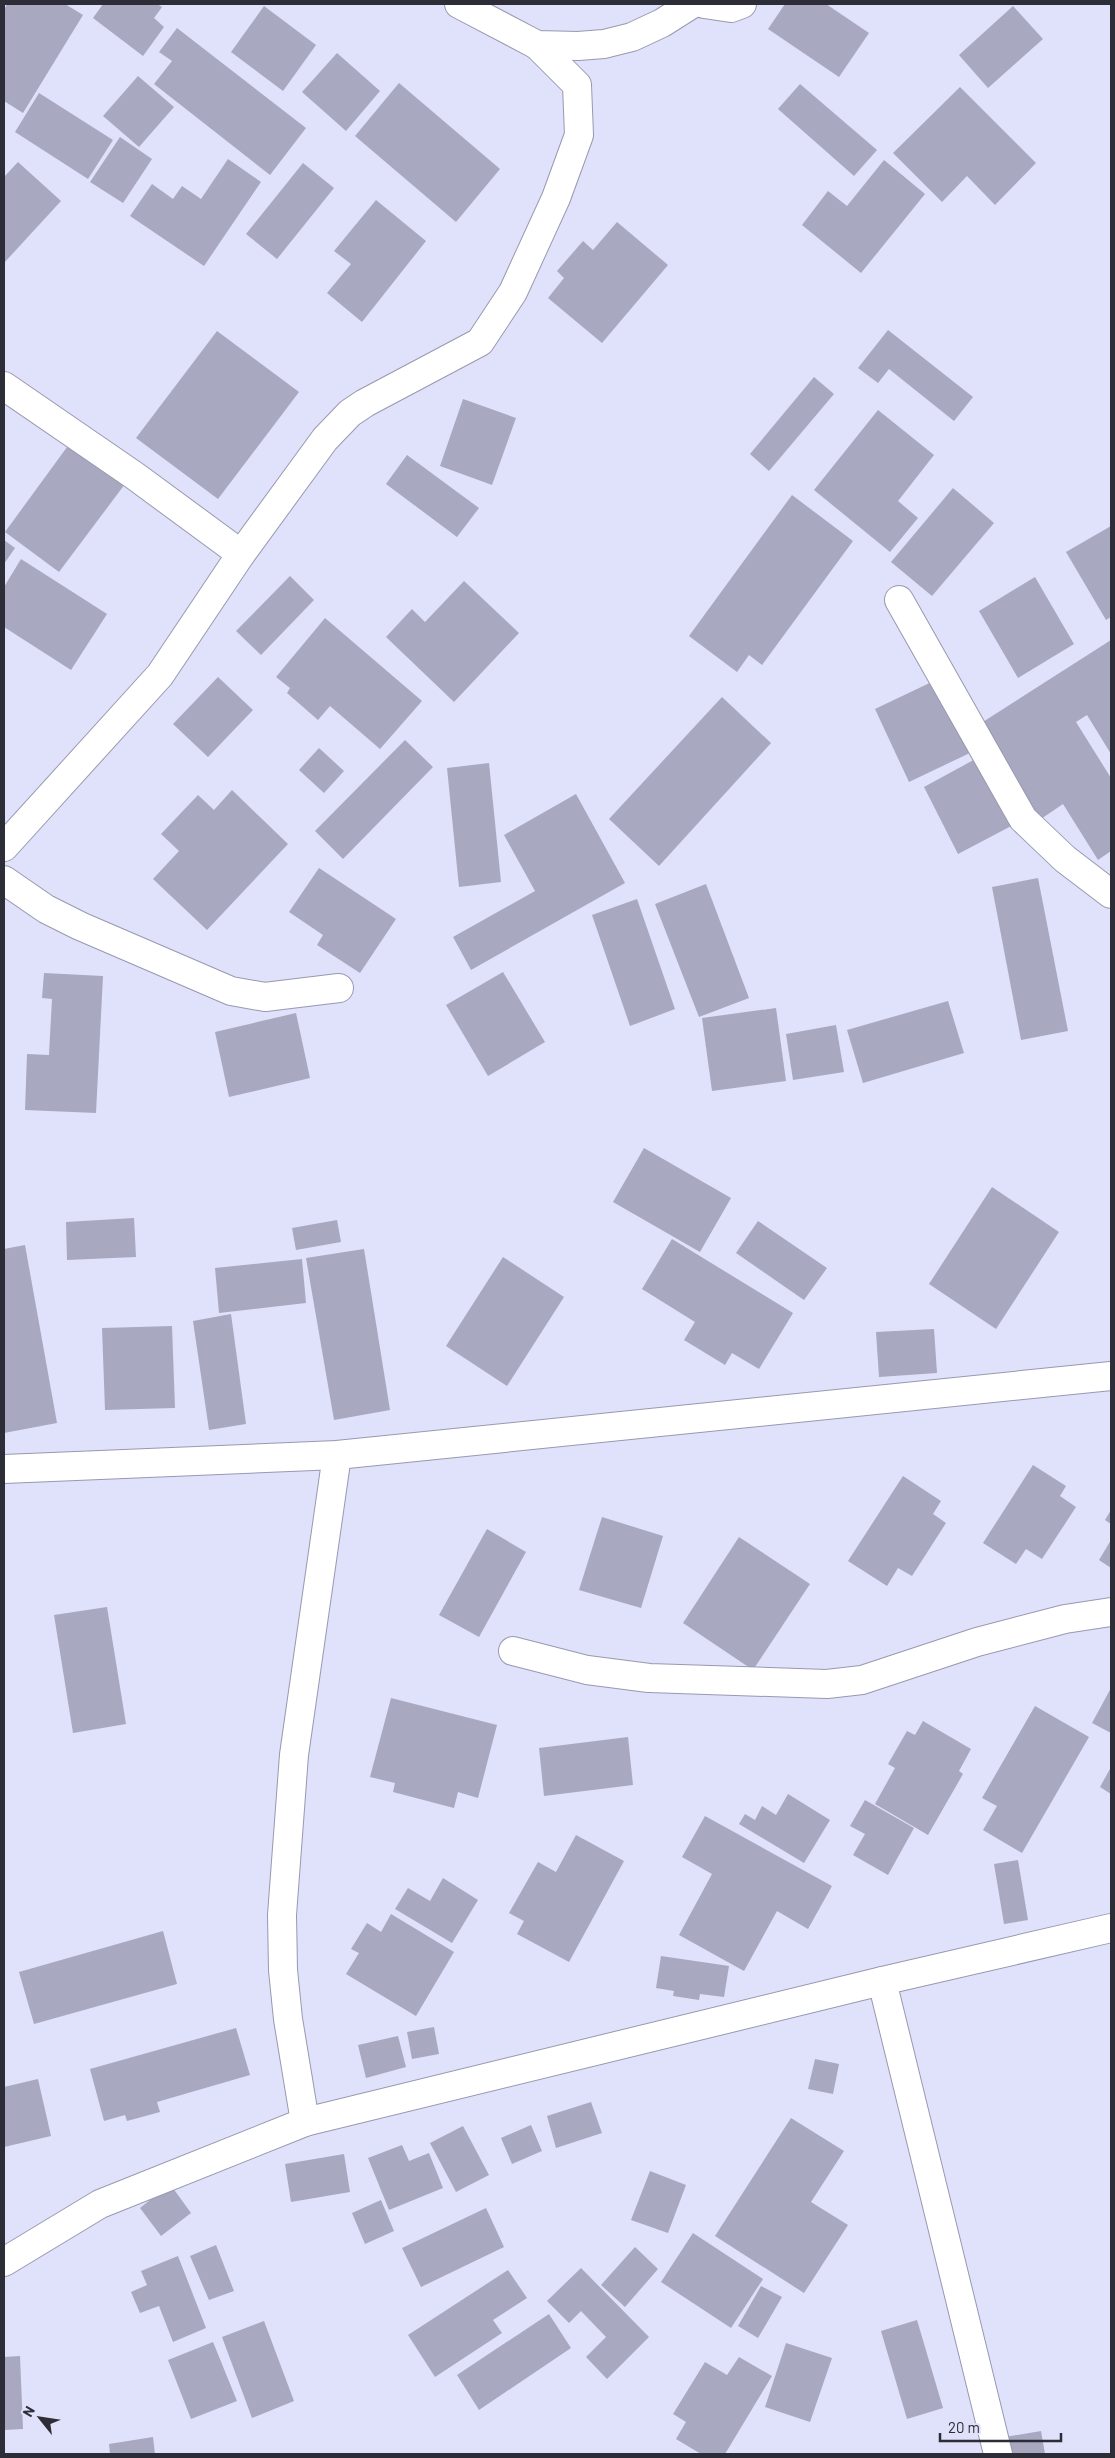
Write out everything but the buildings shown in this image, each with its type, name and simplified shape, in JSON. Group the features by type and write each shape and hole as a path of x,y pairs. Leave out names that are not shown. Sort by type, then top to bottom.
{"street":[{"path":"4,847 160,675 241,554 325,439 350,413 480,342 513,292 556,198 579,135 577,85 537,45 459,4"},
{"path":"537,45 596,45 632,37 662,23 692,4"},
{"path":"704,4 731,8 742,4"},
{"path":"4,386 135,476 241,554"},
{"path":"898,600 1023,819 1065,859 1111,894"},
{"path":"4,880 46,909 231,991 265,997 340,988"},
{"path":"4,1469 337,1455 1111,1376"},
{"path":"305,2122 288,2019 283,1970 282,1915 294,1755 337,1455"},
{"path":"513,1652 587,1670 648,1678 827,1684 862,1680 978,1642 1065,1619 1111,1612"},
{"path":"4,2262 100,2204 305,2122 1111,1928"},
{"path":"882,1982 998,2454"}]}
